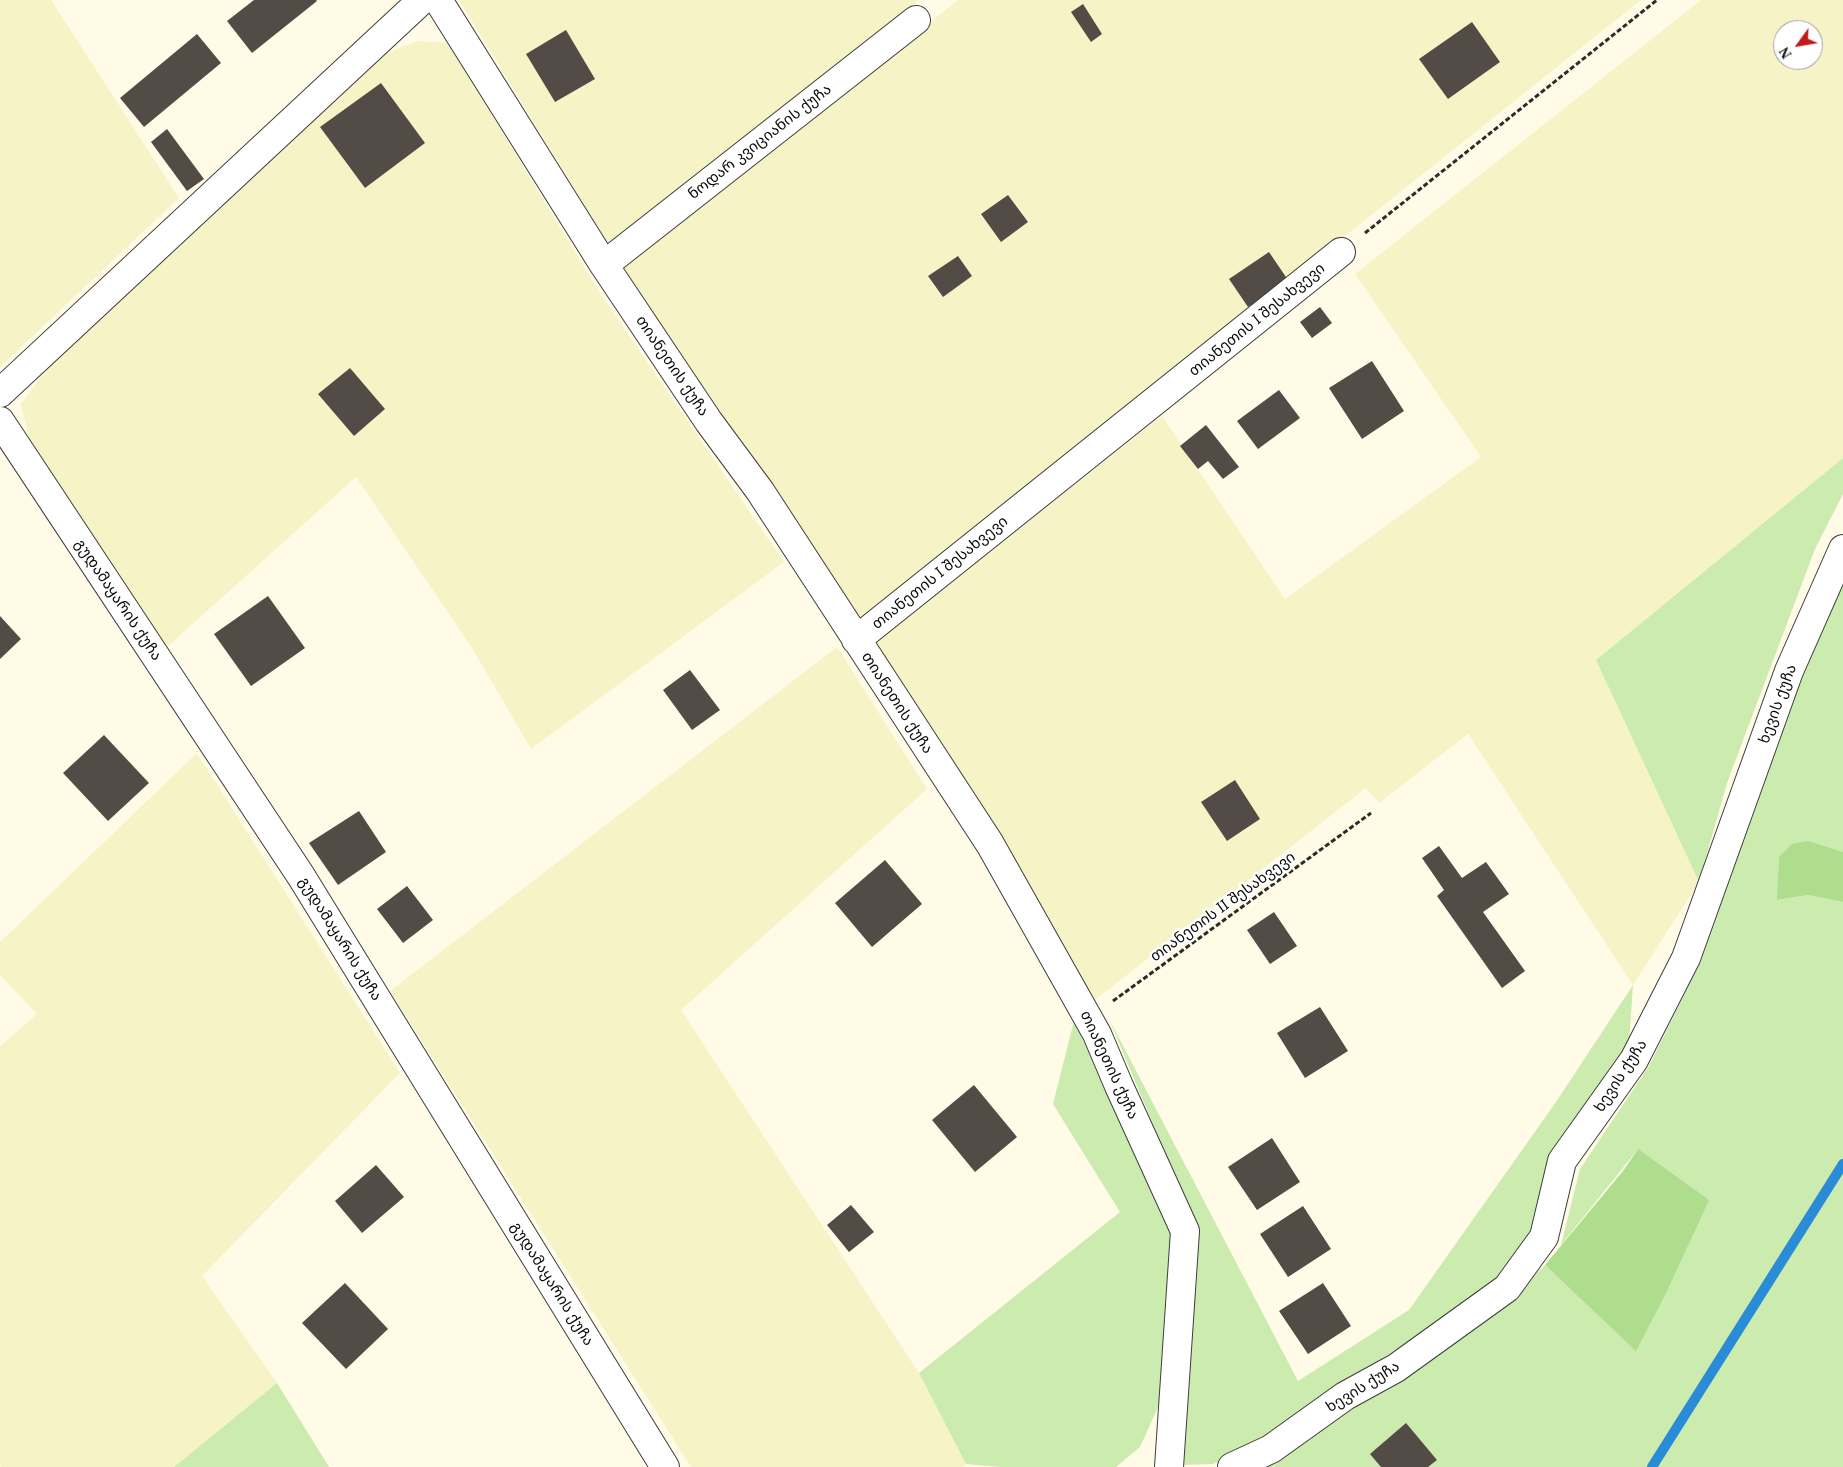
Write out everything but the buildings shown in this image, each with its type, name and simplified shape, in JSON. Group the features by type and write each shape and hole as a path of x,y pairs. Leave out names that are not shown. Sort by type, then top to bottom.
{"street":[{"path":"0,393 422,0"},
{"name":"თიანეთის ქუჩა","path":"438,0 604,265 709,422 760,492 990,844 1097,1034 1185,1231 1169,1467"},
{"name":"ნოდარ კვიციანის ქუჩა","path":"604,265 916,20"},
{"name":"თიანეთის I შესახვევი","path":"856,640 1341,252"},
{"name":"გუდამაყარის ქუჩა","path":"0,422 301,876 664,1467"},
{"name":"ხევის ქუჩა","path":"1232,1467 1270,1449 1345,1396 1396,1368 1507,1288 1544,1237 1562,1161 1634,1060 1686,958 1789,671 1843,549"}],"path":[{"path":"1341,252 1658,0"},
{"name":"თიანეთის II შესახვევი","path":"1088,1019 1371,813"}],"shaded area":[{"path":"0,0 51,0 179,198 0,367"},
{"path":"459,0 919,0 609,245"},
{"path":"958,0 1641,0 859,624 618,272"},
{"path":"1701,0 1843,0 1843,458 1596,660 1699,882 1633,985 1468,734 1379,803 1366,788 1091,1003 872,645 1162,416 1285,599 1481,457 1355,274"},
{"path":"418,41 448,43 600,293 784,562 531,749 472,648 356,477 167,647 30,441 21,404 53,361 383,54"},
{"path":"837,647 927,789 681,1010 919,1373 966,1464 962,1467 691,1467 390,991"},
{"path":"197,753 400,1073 202,1276 277,1383 174,1467 1,1467 0,1046 37,1014 0,975 0,942"}],"green space":[{"path":"1843,458 1843,494 1815,549 1727,783 1699,882 1596,660"},
{"path":"1843,568 1843,852 1778,900 1808,895 1843,902 1843,1467 1259,1467 1492,1316 1545,1265 1636,1350 1638,1149 1561,1245 1580,1169 1649,1066 1700,963 1807,658"},
{"path":"1808,841 1843,852 1843,902 1808,895 1777,900 1779,857 1792,844"},
{"path":"1633,985 1629,1043 1552,1156 1530,1234 1503,1278 1333,1391 1268,1439 1213,1464 1181,1465 1197,1229 1109,1019 1298,1381 1409,1310 1556,1102"},
{"path":"1074,1021 1178,1235 1159,1405 1140,1447 1116,1467 1001,1467 966,1464 919,1373 1120,1212 1053,1104"},
{"path":"1638,1149 1709,1200 1667,1291 1636,1351 1545,1265 1623,1171"},
{"path":"277,1383 329,1467 174,1467"}],"waterway":[{"path":"1652,1467 1843,1164"}]}
